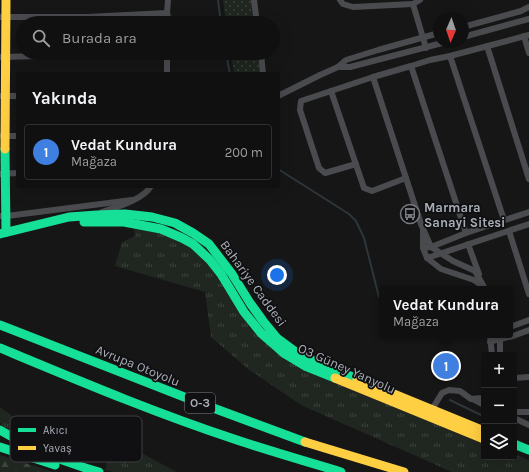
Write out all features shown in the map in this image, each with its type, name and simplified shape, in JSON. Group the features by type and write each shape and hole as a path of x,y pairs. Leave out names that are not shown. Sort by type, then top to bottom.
{"main road":[{"path":"2,235 3,17 6,0"},
{"name":"Bahariye Caddesi","path":"2,235 69,217 97,214 125,214 152,217 175,223 209,244 232,274 263,321 278,338 300,355 430,413"},
{"name":"O3 Güney Yanyolu","path":"2,235 59,225 88,222 124,222 161,228 194,244 210,260 221,274 244,312 261,333 285,354 305,366 430,413"},
{"name":"Avrupa Otoyolu","path":"0,325 246,421 325,448 404,472"},
{"name":"O-3","path":"0,348 184,421 234,439 341,472"},
{"path":"430,413 481,430"},
{"path":"430,413 481,438"},
{"path":"0,430 10,437"},
{"path":"0,442 10,447"},
{"path":"517,445 529,450"},
{"path":"0,448 10,451"},
{"path":"517,453 529,457"},
{"path":"45,462 81,472"},
{"path":"66,462 99,472"}],"street":[{"path":"168,0 168,16"},
{"path":"254,0 256,16"},
{"path":"340,0 343,4 353,7 413,4 420,0"},
{"path":"413,4 426,48"},
{"path":"469,25 529,8"},
{"path":"88,16 167,13"},
{"path":"3,17 16,17"},
{"path":"469,35 529,19"},
{"path":"280,95 338,67 346,60 433,35"},
{"path":"356,164 325,173 319,168 300,110 301,101 372,77 430,60 526,36 529,53"},
{"path":"338,67 350,67 433,46"},
{"path":"487,46 529,179"},
{"path":"450,56 504,220"},
{"path":"3,57 16,57"},
{"path":"167,60 167,72"},
{"path":"262,60 263,72"},
{"path":"410,66 466,233"},
{"path":"372,77 431,247 453,261 475,271 483,286"},
{"path":"331,91 364,188 372,191 406,178"},
{"path":"3,96 16,96"},
{"path":"3,136 16,136"},
{"path":"3,174 16,173"},
{"path":"97,214 132,200 150,188"},
{"path":"3,216 132,200"},
{"path":"423,248 431,247 466,233 529,212"},
{"path":"422,224 423,248 428,258 441,268 474,280 482,286"},
{"path":"428,258 529,224"},
{"path":"509,231 529,294"},
{"path":"468,244 483,286"},
{"path":"513,326 529,320"},
{"path":"513,336 529,330"},
{"path":"513,336 529,336"},
{"path":"490,338 492,352"},
{"path":"500,338 500,352"},
{"path":"517,378 529,378"},
{"path":"430,413 442,393 449,390 460,391 481,404"},
{"path":"471,399 481,398"},
{"path":"517,412 529,412"},
{"path":"517,419 529,425"}],"green space":[{"path":"223,0 251,0 253,16 225,16"},
{"path":"232,60 259,60 261,72 234,72"},
{"path":"133,222 183,230 204,244 229,294 250,328 276,352 481,440 481,460 517,460 517,455 528,460 529,472 452,472 301,405 248,369 211,337 205,292 115,266 122,242 135,236"},
{"path":"0,407 12,416 10,416 10,431 0,423"},
{"path":"142,454 177,472 113,472 105,470 107,462 142,462"},
{"path":"0,455 10,458 10,462 22,462 53,472 0,472"}],"waterway":[{"path":"218,0 220,16"},
{"path":"227,60 230,72"},
{"path":"280,170 349,214 356,221 364,238 379,297"},
{"path":"450,400 481,415"}],"traffic: fast":[{"path":"5,149 6,232"},
{"path":"0,234 69,217 97,215 125,214 152,217 175,223 209,244 232,274 263,321 277,338 300,355 357,379"},
{"path":"84,222 124,222 161,229 193,244 210,260 221,274 244,312 261,333 285,354 305,366 335,378"},
{"path":"0,325 197,402 305,442"},
{"path":"0,348 116,396 204,429 341,472"},
{"path":"0,430 10,435"},
{"path":"517,445 529,450"},
{"path":"0,447 10,450"},
{"path":"46,462 55,465"},
{"path":"68,462 99,472"}],"traffic: slow":[{"path":"5,149 6,0"},
{"path":"335,378 481,438"},
{"path":"357,379 481,430"},
{"path":"305,442 404,472"}],"place":[{"name":"Marmara Sanayi Sitesi","path":"410,214"},
{"name":"Vedat Kundura","path":"446,366"}]}
